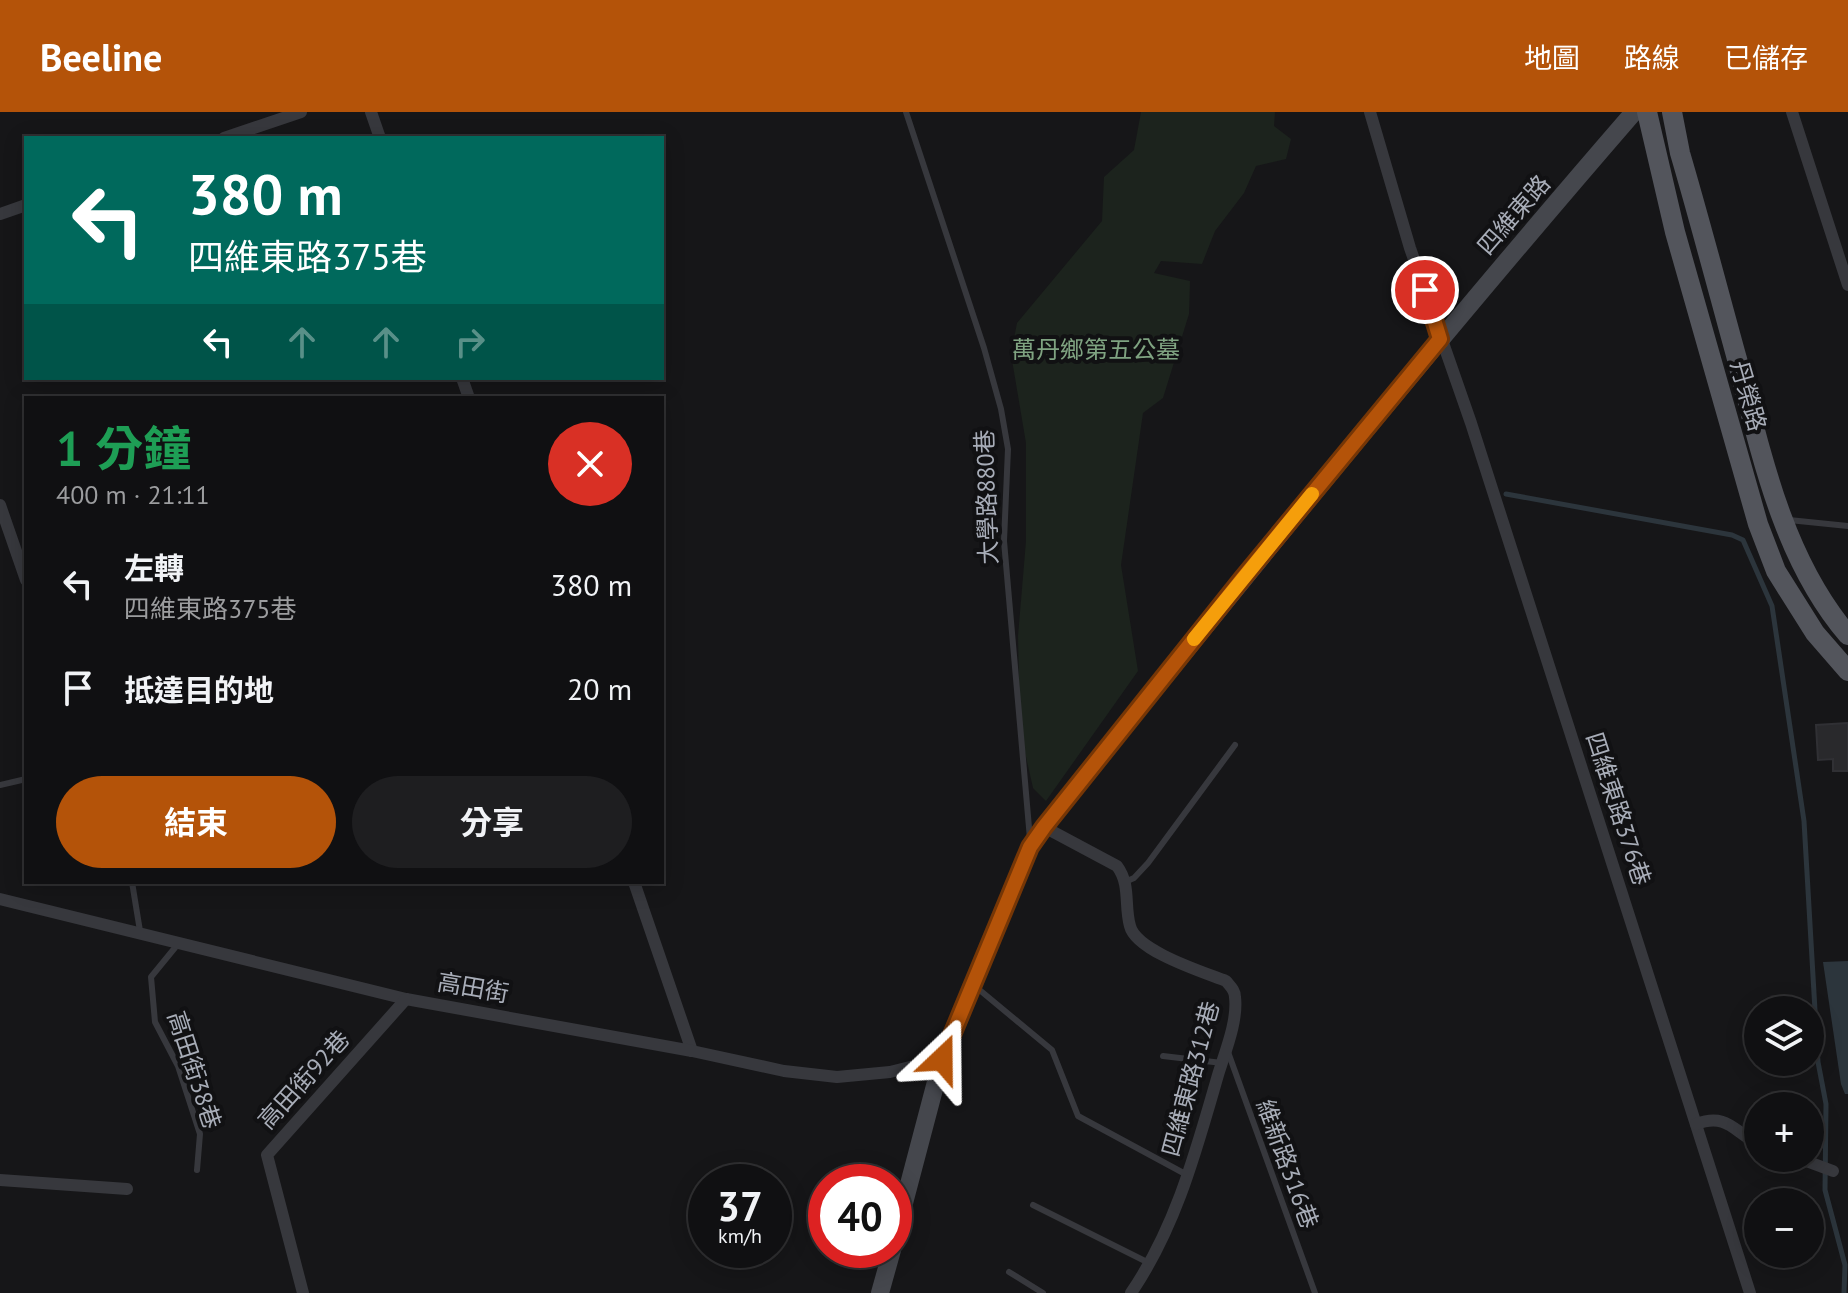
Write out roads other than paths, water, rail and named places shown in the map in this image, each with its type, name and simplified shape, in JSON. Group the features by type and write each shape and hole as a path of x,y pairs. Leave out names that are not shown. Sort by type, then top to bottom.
{"main road":[{"name":"丹榮路","path":"1647,112 1675,232 1758,524 1776,571 1815,633 1848,671"},
{"name":"丹榮路","path":"1672,112 1680,153 1781,519 1809,577 1833,617 1848,635"}],"street":[{"path":"230,136 301,112"},
{"path":"371,112 379,136"},
{"name":"四維東路376巷","path":"1370,112 1440,339 1471,423 1750,1293"},
{"name":"四維東路","path":"912,1173 942,1059 1030,847 1242,579 1440,339 1634,112"},
{"path":"1792,112 1848,285"},
{"path":"0,214 24,206"},
{"path":"0,505 24,574"},
{"path":"1044,827 1117,866 1125,882"},
{"name":"四維東路312巷","path":"1125,882 1130,927 1135,936 1157,952 1226,981 1236,998 1226,1048 1189,1176 1151,1264 1131,1293"},
{"path":"635,884 692,1051"},
{"name":"高田街","path":"0,899 140,931 178,944 406,999 692,1051 784,1071 837,1077 890,1072 942,1059"},
{"name":"高田街92巷","path":"303,1293 267,1155 406,999"},
{"path":"1696,1124 1706,1120 1724,1123 1737,1127 1744,1134"},
{"path":"1824,1168 1833,1171"},
{"path":"0,1180 127,1189"},
{"path":"880,1293 887,1268"}],"lane":[{"name":"大學路880巷","path":"906,112 984,348 1008,449 1004,541 1030,847"},
{"path":"1781,519 1848,526"},
{"path":"1125,882 1134,878 1148,863 1235,745"},
{"path":"0,785 24,779"},
{"path":"132,884 140,931"},
{"name":"高田街38巷","path":"178,944 151,977 155,1022 178,1066 200,1134 197,1170"},
{"path":"974,985 1052,1050 1078,1116 1189,1176"},
{"name":"維新路316巷","path":"1226,1048 1315,1293"},
{"path":"1163,1056 1222,1063"},
{"path":"1033,1205 1151,1264"},
{"path":"1009,1272 1043,1293"}],"waterway":[{"path":"1506,494 1732,535 1743,540 1772,606 1804,821 1818,1062 1826,1104 1825,1190 1845,1265 1844,1293"}],"park label":[{"name":"萬丹鄉第五公墓","path":"1096,350"}]}
